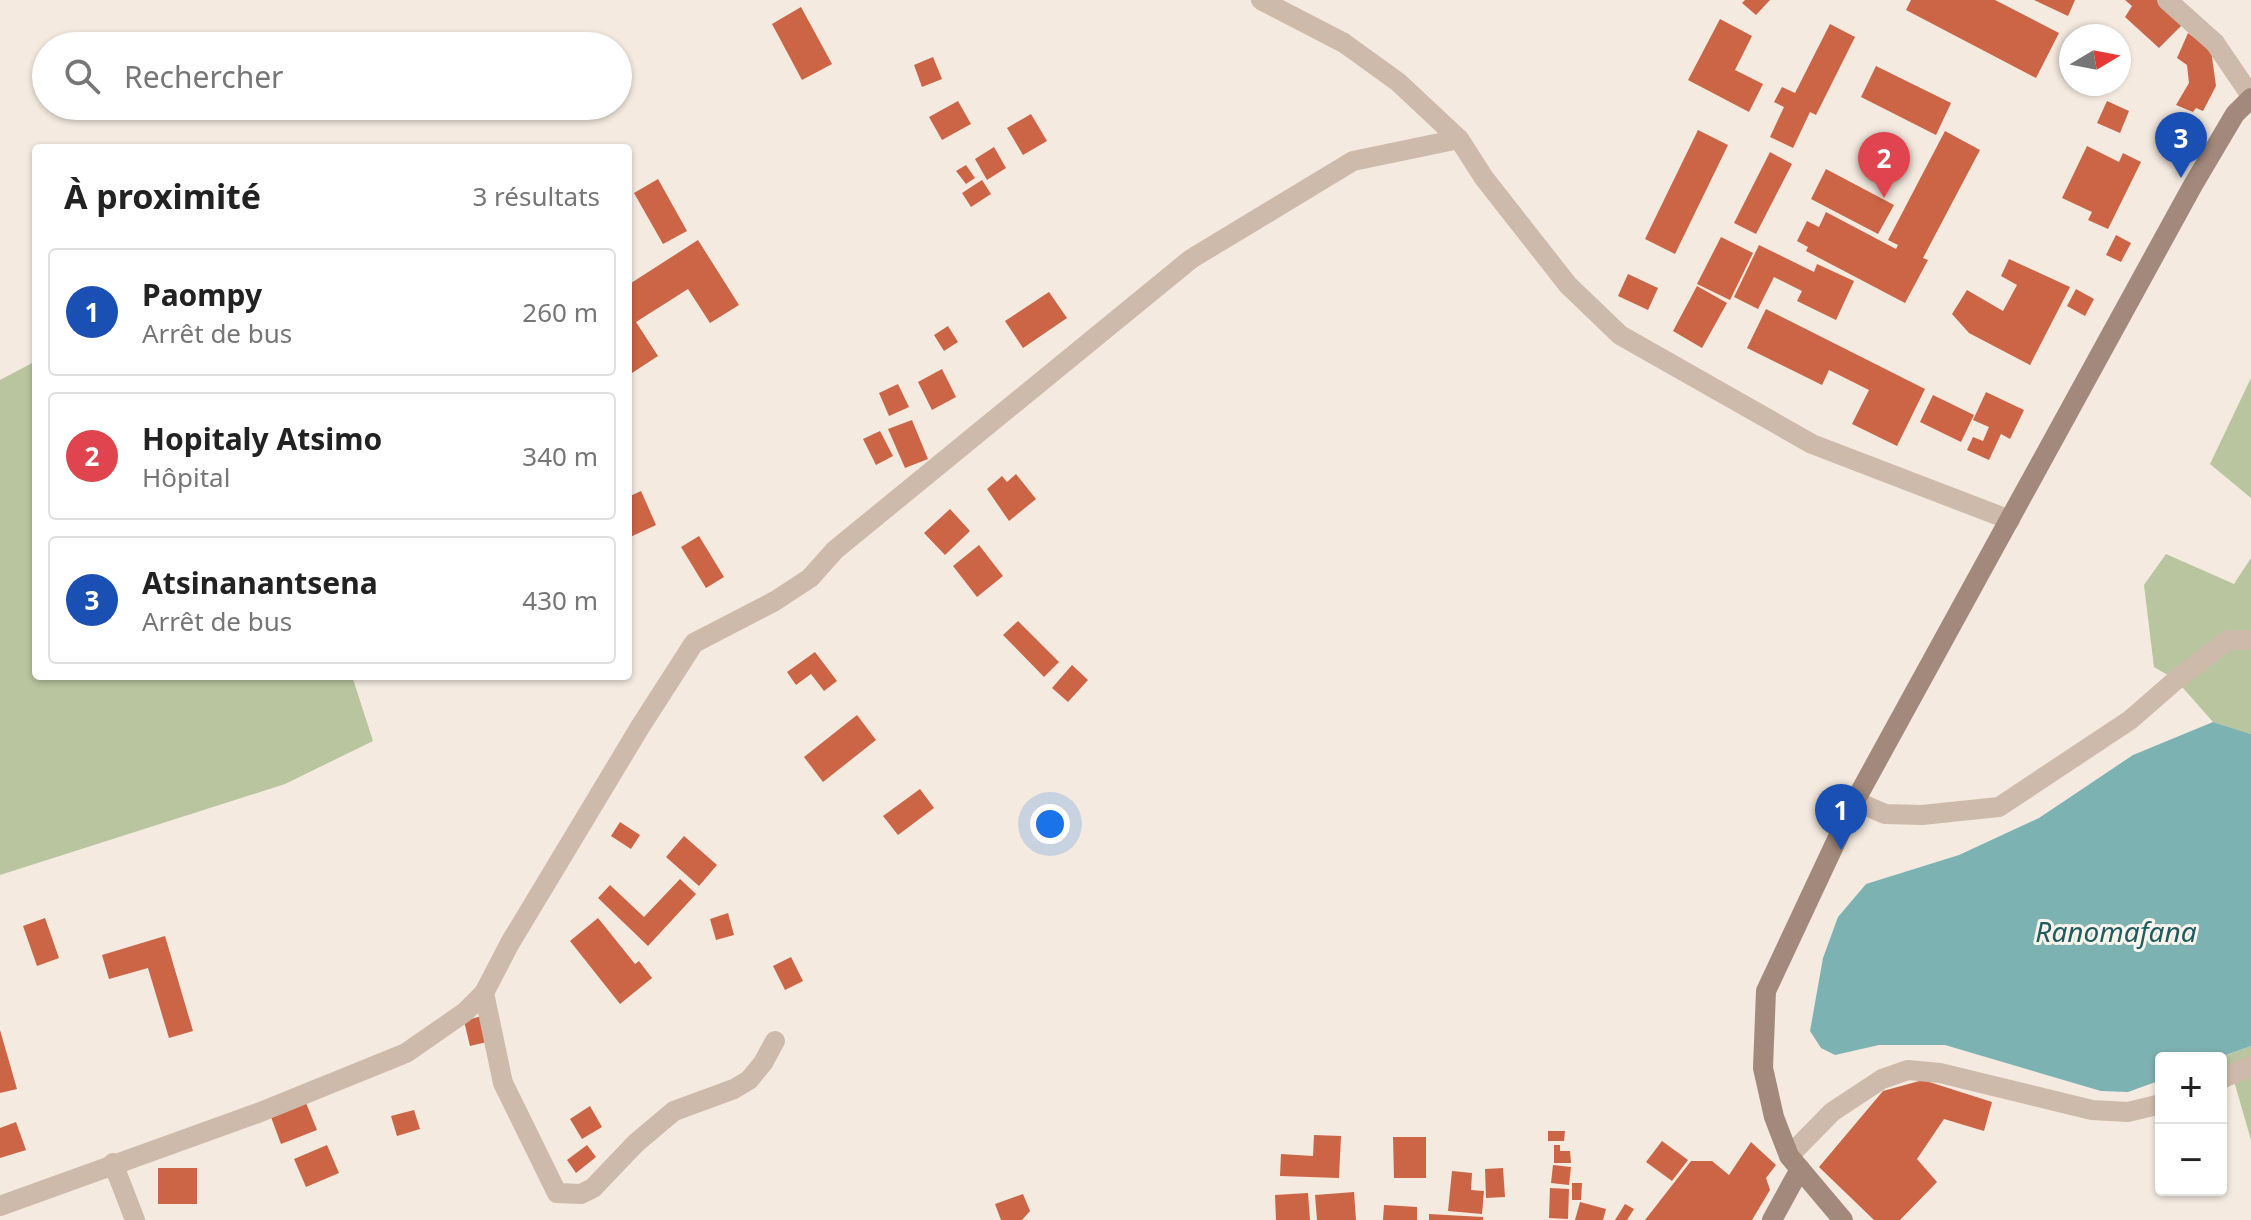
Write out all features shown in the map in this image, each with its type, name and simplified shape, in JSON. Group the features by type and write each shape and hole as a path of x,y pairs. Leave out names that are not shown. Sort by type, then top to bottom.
{"street":[{"path":"1261,0 1344,43 1398,82 1459,139 1484,178 1568,285 1620,335 1812,444 2010,520"},
{"path":"1843,1220 1794,1163 1774,1117 1763,1068 1766,991 1855,801 2193,185 2235,114 2251,97 2215,43 2167,0"},
{"path":"0,1206 258,1113 406,1053 465,1012 484,993 510,943 615,767 694,643 775,601 810,578 835,550 1191,259 1353,161 1459,139"},
{"path":"1855,801 1885,814 1909,815 1999,807 2130,720 2228,640 2251,640"},
{"path":"484,993 503,1083 557,1193 581,1194 593,1188 636,1143 674,1111 734,1089 749,1080 775,1041"},
{"path":"2227,1076 2251,1066"},
{"path":"1772,1220 1794,1163 1832,1112 1882,1079 1908,1070 1940,1073 2092,1110 2128,1112 2155,1105"},
{"path":"113,1163 135,1220"}],"green space":[{"path":"32,363 32,680 353,680 373,741 285,784 0,875 0,380"},
{"path":"2251,378 2251,498 2210,464"},
{"path":"2166,554 2234,584 2251,558 2251,734 2213,722 2176,680 2154,667 2144,585"},
{"path":"2251,1046 2251,1140 2227,1066 2227,1055"}],"water":[{"name":"Ranomafana","path":"2213,722 2251,734 2251,1046 2227,1055 2227,1052 2155,1052 2155,1082 2128,1092 2101,1091 1945,1045 1879,1045 1835,1055 1821,1048 1810,1031 1823,958 1838,917 1866,884 1959,855 2039,818 2133,755"}],"building":[{"path":"1745,0 1770,0 1756,15 1742,3"},
{"path":"1911,0 1995,0 2059,33 2036,78 1906,10"},
{"path":"2034,0 2075,0 2068,16"},
{"path":"2125,0 2161,0 2184,23 2159,48 2125,17 2132,6"},
{"path":"801,7 832,64 802,80 772,24"},
{"path":"1720,19 1752,36 1735,70 1763,84 1749,112 1688,80"},
{"path":"1830,24 1855,37 1816,115 1810,112 1793,148 1770,137 1784,107 1774,102 1782,87 1795,93"},
{"path":"2188,33 2211,50 2216,86 2203,111 2196,108 2193,112 2176,105 2189,83 2187,65 2177,58"},
{"path":"933,57 942,79 922,87 914,65"},
{"path":"1876,66 1951,103 1936,135 1861,97"},
{"path":"958,101 971,124 942,140 929,117"},
{"path":"2107,101 2129,111 2120,133 2097,123"},
{"path":"1031,114 1047,141 1023,155 1007,128"},
{"path":"1698,130 1728,145 1675,254 1645,239"},
{"path":"1945,131 1980,150 1923,258 1928,260 1905,303 1806,251 1808,247 1797,241 1807,221 1819,227 1826,212 1896,249 1898,245 1888,240"},
{"path":"2087,146 2119,162 2123,153 2141,162 2108,229 2088,220 2092,212 2062,198"},
{"path":"994,147 1006,168 987,180 975,159"},
{"path":"1770,152 1792,164 1756,234 1734,223"},
{"path":"966,165 975,178 966,184 956,171"},
{"path":"1826,169 1894,205 1878,234 1811,199"},
{"path":"658,179 687,231 663,244 634,193"},
{"path":"982,180 991,194 971,207 962,193"},
{"path":"2116,235 2131,243 2121,262 2106,255"},
{"path":"1721,237 1753,253 1730,300 1697,284"},
{"path":"698,240 739,305 710,323 688,289 636,322 658,356 632,373 632,282"},
{"path":"1759,245 1814,272 1817,264 1854,281 1836,320 1797,301 1802,291 1774,277 1758,309 1734,297"},
{"path":"2009,259 2070,287 2030,365 1969,333 1952,314 1967,290 2003,311 2017,285 2001,276"},
{"path":"1628,274 1658,288 1648,310 1618,296"},
{"path":"1697,286 1727,303 1702,348 1673,331"},
{"path":"2076,289 2094,299 2085,316 2067,306"},
{"path":"1049,292 1067,318 1023,348 1005,321"},
{"path":"1766,309 1925,389 1897,446 1852,424 1869,390 1829,370 1822,385 1747,348"},
{"path":"948,326 958,342 944,351 934,335"},
{"path":"942,369 956,397 932,410 918,382"},
{"path":"898,384 909,407 889,416 879,393"},
{"path":"1986,392 2024,410 2010,439 2001,434 1989,460 1967,450 1973,437 1983,441 1989,427 1973,420"},
{"path":"1933,395 1974,415 1961,442 1920,422"},
{"path":"912,420 928,459 905,468 888,429"},
{"path":"880,431 893,456 876,465 863,439"},
{"path":"1016,474 1036,499 1009,521 987,489 1002,476 1007,482"},
{"path":"641,491 656,525 632,536 632,495"},
{"path":"950,509 970,531 945,555 924,533"},
{"path":"699,536 724,577 706,588 681,547"},
{"path":"979,545 1003,576 977,597 953,566"},
{"path":"1018,621 1059,662 1044,677 1003,635"},
{"path":"815,652 837,681 824,691 811,674 796,685 787,672"},
{"path":"1072,665 1088,680 1068,702 1052,688"},
{"path":"857,715 876,740 823,782 804,757"},
{"path":"920,789 934,808 898,835 883,816"},
{"path":"620,822 640,835 631,849 611,836"},
{"path":"684,836 717,865 699,886 666,857"},
{"path":"680,879 696,894 648,946 598,898 610,885 644,917"},
{"path":"728,913 734,935 716,940 710,919"},
{"path":"45,918 59,958 37,966 23,926"},
{"path":"598,918 635,964 639,961 652,978 620,1004 570,941"},
{"path":"165,936 193,1031 169,1038 148,968 109,979 102,955"},
{"path":"791,957 803,981 785,990 773,966"},
{"path":"485,1015 491,1041 470,1046 464,1021"},
{"path":"0,1030 17,1089 0,1093"},
{"path":"1923,1080 1992,1102 1984,1131 1944,1119 1917,1159 1937,1182 1900,1220 1874,1220 1819,1167 1883,1091"},
{"path":"306,1103 317,1130 281,1144 271,1117"},
{"path":"590,1106 602,1127 582,1139 570,1119"},
{"path":"414,1110 420,1129 397,1136 391,1116"},
{"path":"16,1122 26,1150 0,1158 0,1128"},
{"path":"1548,1131 1565,1131 1564,1141 1548,1141"},
{"path":"1314,1135 1341,1136 1339,1178 1280,1176 1281,1154 1313,1156"},
{"path":"1393,1137 1426,1137 1426,1178 1394,1178"},
{"path":"1662,1141 1688,1160 1672,1181 1646,1162"},
{"path":"1751,1142 1776,1165 1766,1178 1770,1190 1752,1220 1645,1220 1691,1161 1712,1161 1729,1175"},
{"path":"327,1145 339,1173 306,1187 294,1159"},
{"path":"587,1145 596,1157 576,1173 567,1160"},
{"path":"1554,1145 1560,1145 1560,1151 1570,1151 1571,1163 1554,1163"},
{"path":"1553,1165 1571,1167 1569,1185 1551,1183"},
{"path":"158,1168 197,1168 197,1204 158,1204"},
{"path":"1503,1168 1505,1197 1486,1198 1485,1169"},
{"path":"1452,1171 1472,1173 1471,1190 1484,1191 1482,1214 1448,1211"},
{"path":"1572,1183 1582,1183 1581,1200 1572,1200"},
{"path":"1550,1188 1569,1189 1568,1219 1549,1218"},
{"path":"1354,1192 1356,1220 1317,1220 1315,1195"},
{"path":"1308,1193 1310,1220 1276,1220 1275,1195"},
{"path":"1023,1194 1030,1211 1022,1220 1001,1220 995,1204"},
{"path":"1580,1202 1606,1209 1603,1220 1575,1220"},
{"path":"1625,1204 1634,1209 1627,1220 1615,1220"},
{"path":"1384,1205 1417,1207 1417,1220 1383,1220"},
{"path":"1429,1214 1483,1217 1483,1220 1429,1220"}],"place":[{"name":"Atsinanantsena","path":"2181,178"},
{"name":"Hopitaly Atsimo","path":"1884,198"},
{"name":"Paompy","path":"1841,850"}]}
